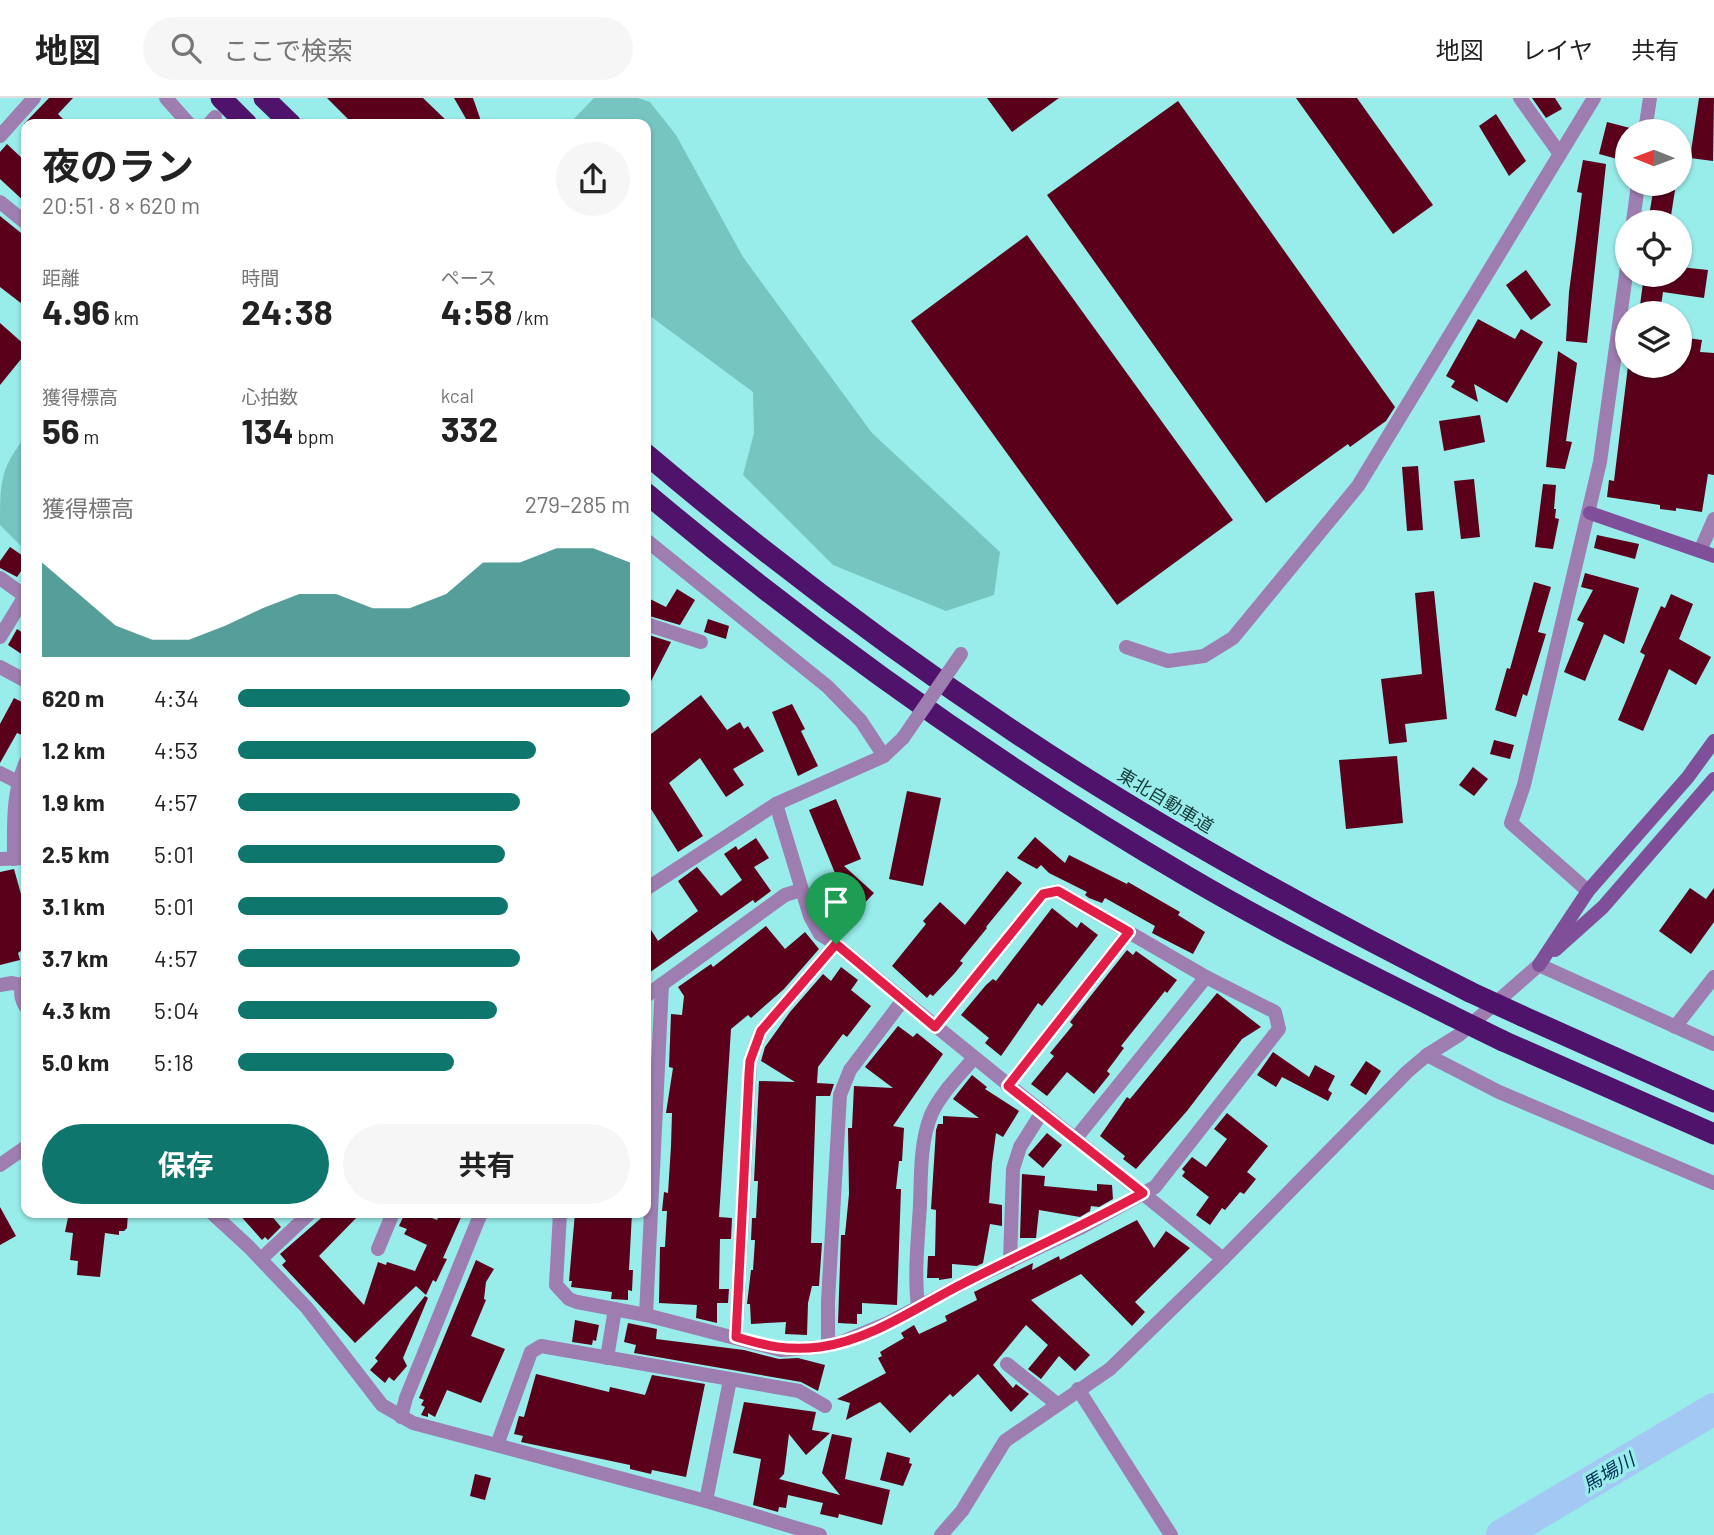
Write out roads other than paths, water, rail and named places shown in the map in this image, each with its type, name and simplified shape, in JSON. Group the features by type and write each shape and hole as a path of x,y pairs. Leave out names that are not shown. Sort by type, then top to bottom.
{"highway":[{"path":"264,98 286,119"},
{"path":"215,113 232,119"},
{"name":"東北自動車道","path":"651,458 856,621 1018,735 1198,846 1315,912 1470,992 1714,1102"},
{"path":"651,498 751,580 999,758 1189,877 1503,1041 1714,1134"}],"street":[{"path":"0,136 34,98"},
{"path":"166,98 185,119"},
{"path":"1520,98 1560,154"},
{"path":"1126,647 1168,661 1204,656 1233,638 1358,486 1594,98"},
{"path":"1647,119 1650,98"},
{"path":"0,202 21,219"},
{"path":"1588,891 1511,823 1524,785 1590,513 1600,462 1624,287"},
{"path":"1590,513 1707,553 1714,519"},
{"path":"651,544 828,687 861,721 884,756"},
{"path":"0,579 21,593"},
{"path":"0,637 21,603"},
{"path":"651,626 701,642"},
{"path":"651,886 776,804 884,756 902,738 961,654"},
{"path":"0,667 21,678"},
{"path":"1539,965 1588,891 1688,777 1714,741"},
{"path":"0,773 18,782"},
{"path":"14,859 14,812 21,774"},
{"path":"941,1535 962,1511 1005,1441 1110,1369 1223,1259 1379,1098 1427,1055 1459,1035 1602,907 1714,779"},
{"path":"776,804 801,890 820,934 836,944 1223,1259"},
{"path":"651,992 785,895 801,890"},
{"path":"559,1218 556,1285 569,1299 646,1315 781,1350 842,1342 1080,1228 1155,1187 1279,1029 1275,1012 1206,977 1058,891 1043,894 935,1027"},
{"path":"1008,1086 1129,932"},
{"path":"736,1337 750,1061 761,1031 836,944"},
{"path":"1539,965 1714,1044"},
{"path":"1076,1138 1206,977"},
{"path":"1675,1027 1714,977"},
{"path":"0,985 21,983"},
{"path":"651,1218 663,984"},
{"path":"828,1345 828,1301 840,1096 849,1070 903,1000"},
{"path":"1427,1055 1499,1092 1714,1183"},
{"path":"918,1307 916,1285 923,1155 928,1128 931,1115 944,1094 974,1059"},
{"path":"1010,1262 1013,1169 1020,1147 1042,1112"},
{"path":"0,1165 21,1150"},
{"path":"217,1218 307,1308 382,1405 401,1417 413,1423 706,1501 820,1535"},
{"path":"261,1259 305,1218"},
{"path":"378,1249 391,1218"},
{"path":"401,1417 406,1398 479,1218"},
{"path":"646,1315 651,1218"},
{"path":"607,1358 615,1309"},
{"path":"497,1445 531,1352 541,1346 799,1391 825,1406"},
{"path":"1007,1364 1058,1404"},
{"path":"706,1501 730,1380"},
{"path":"1078,1389 1171,1535"}],"waterway":[{"name":"馬場川","path":"1502,1535 1714,1409"}]}
